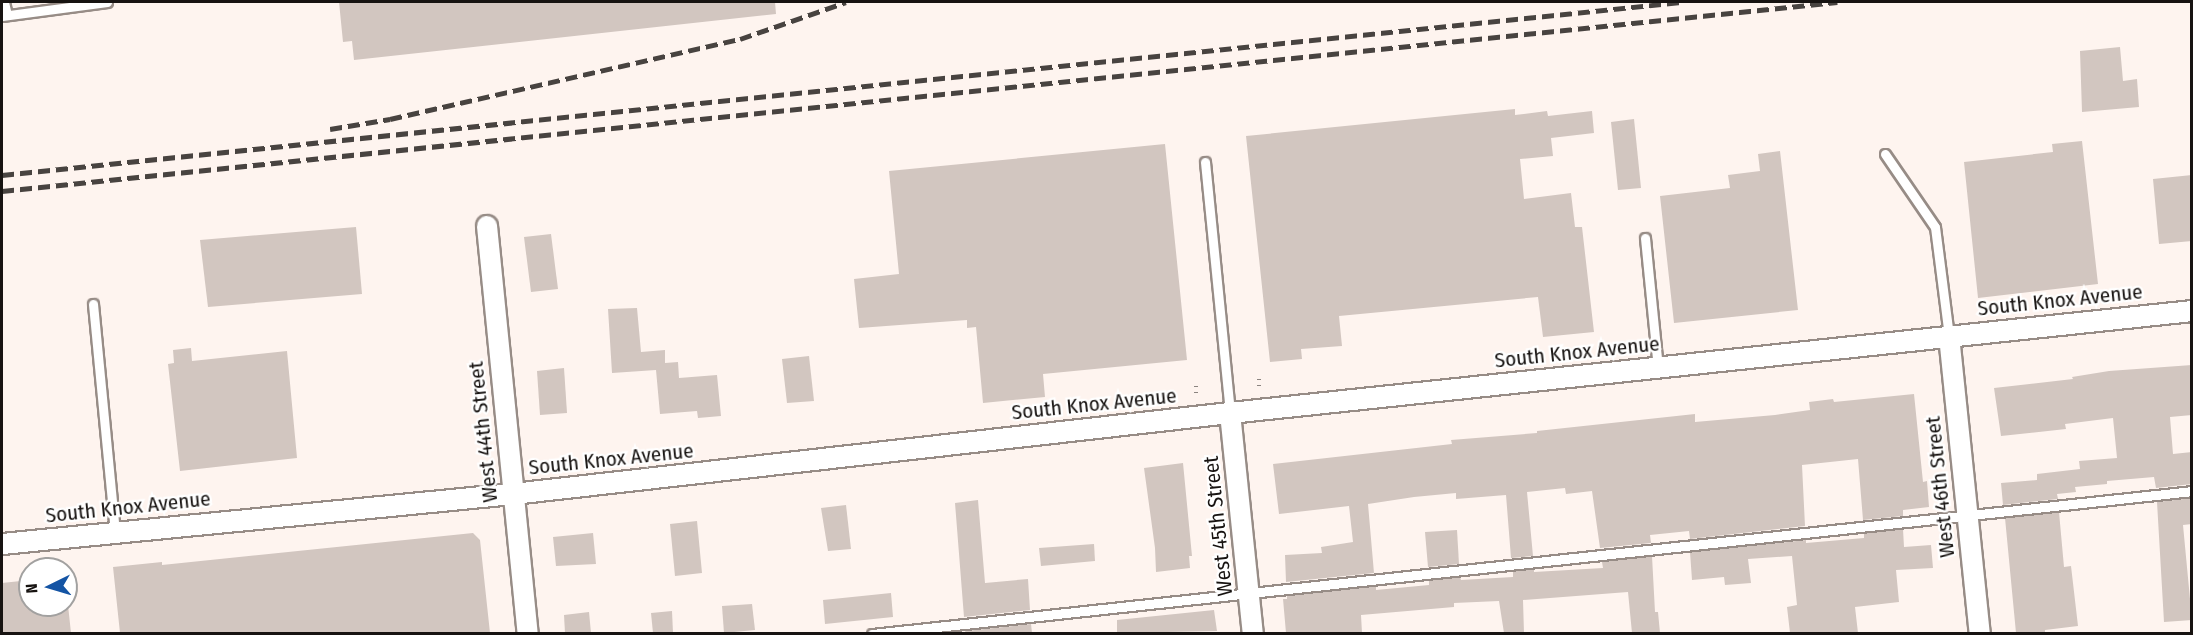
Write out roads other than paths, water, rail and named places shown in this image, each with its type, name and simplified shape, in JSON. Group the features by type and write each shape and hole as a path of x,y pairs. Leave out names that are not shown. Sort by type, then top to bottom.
{"street":[{"name":"West 44th Street","path":"488,226 528,633"},
{"name":"South Knox Avenue","path":"2,544 513,494 1230,413 2192,311"},
{"name":"West 46th Street","path":"1948,336 1980,633"},
{"name":"West 45th Street","path":"1230,413 1253,633"}],"lane":[{"path":"4,2 4,15 70,4 107,2"},
{"path":"1885,154 1935,228 1948,336"},
{"path":"1205,162 1230,413"},
{"path":"1645,238 1658,368"},
{"path":"93,304 115,532"},
{"path":"872,633 2192,491"}],"railway":[{"path":"330,129 390,119 740,39 846,2"},
{"path":"2,175 1683,2"},
{"path":"2,191 1837,2"}]}
